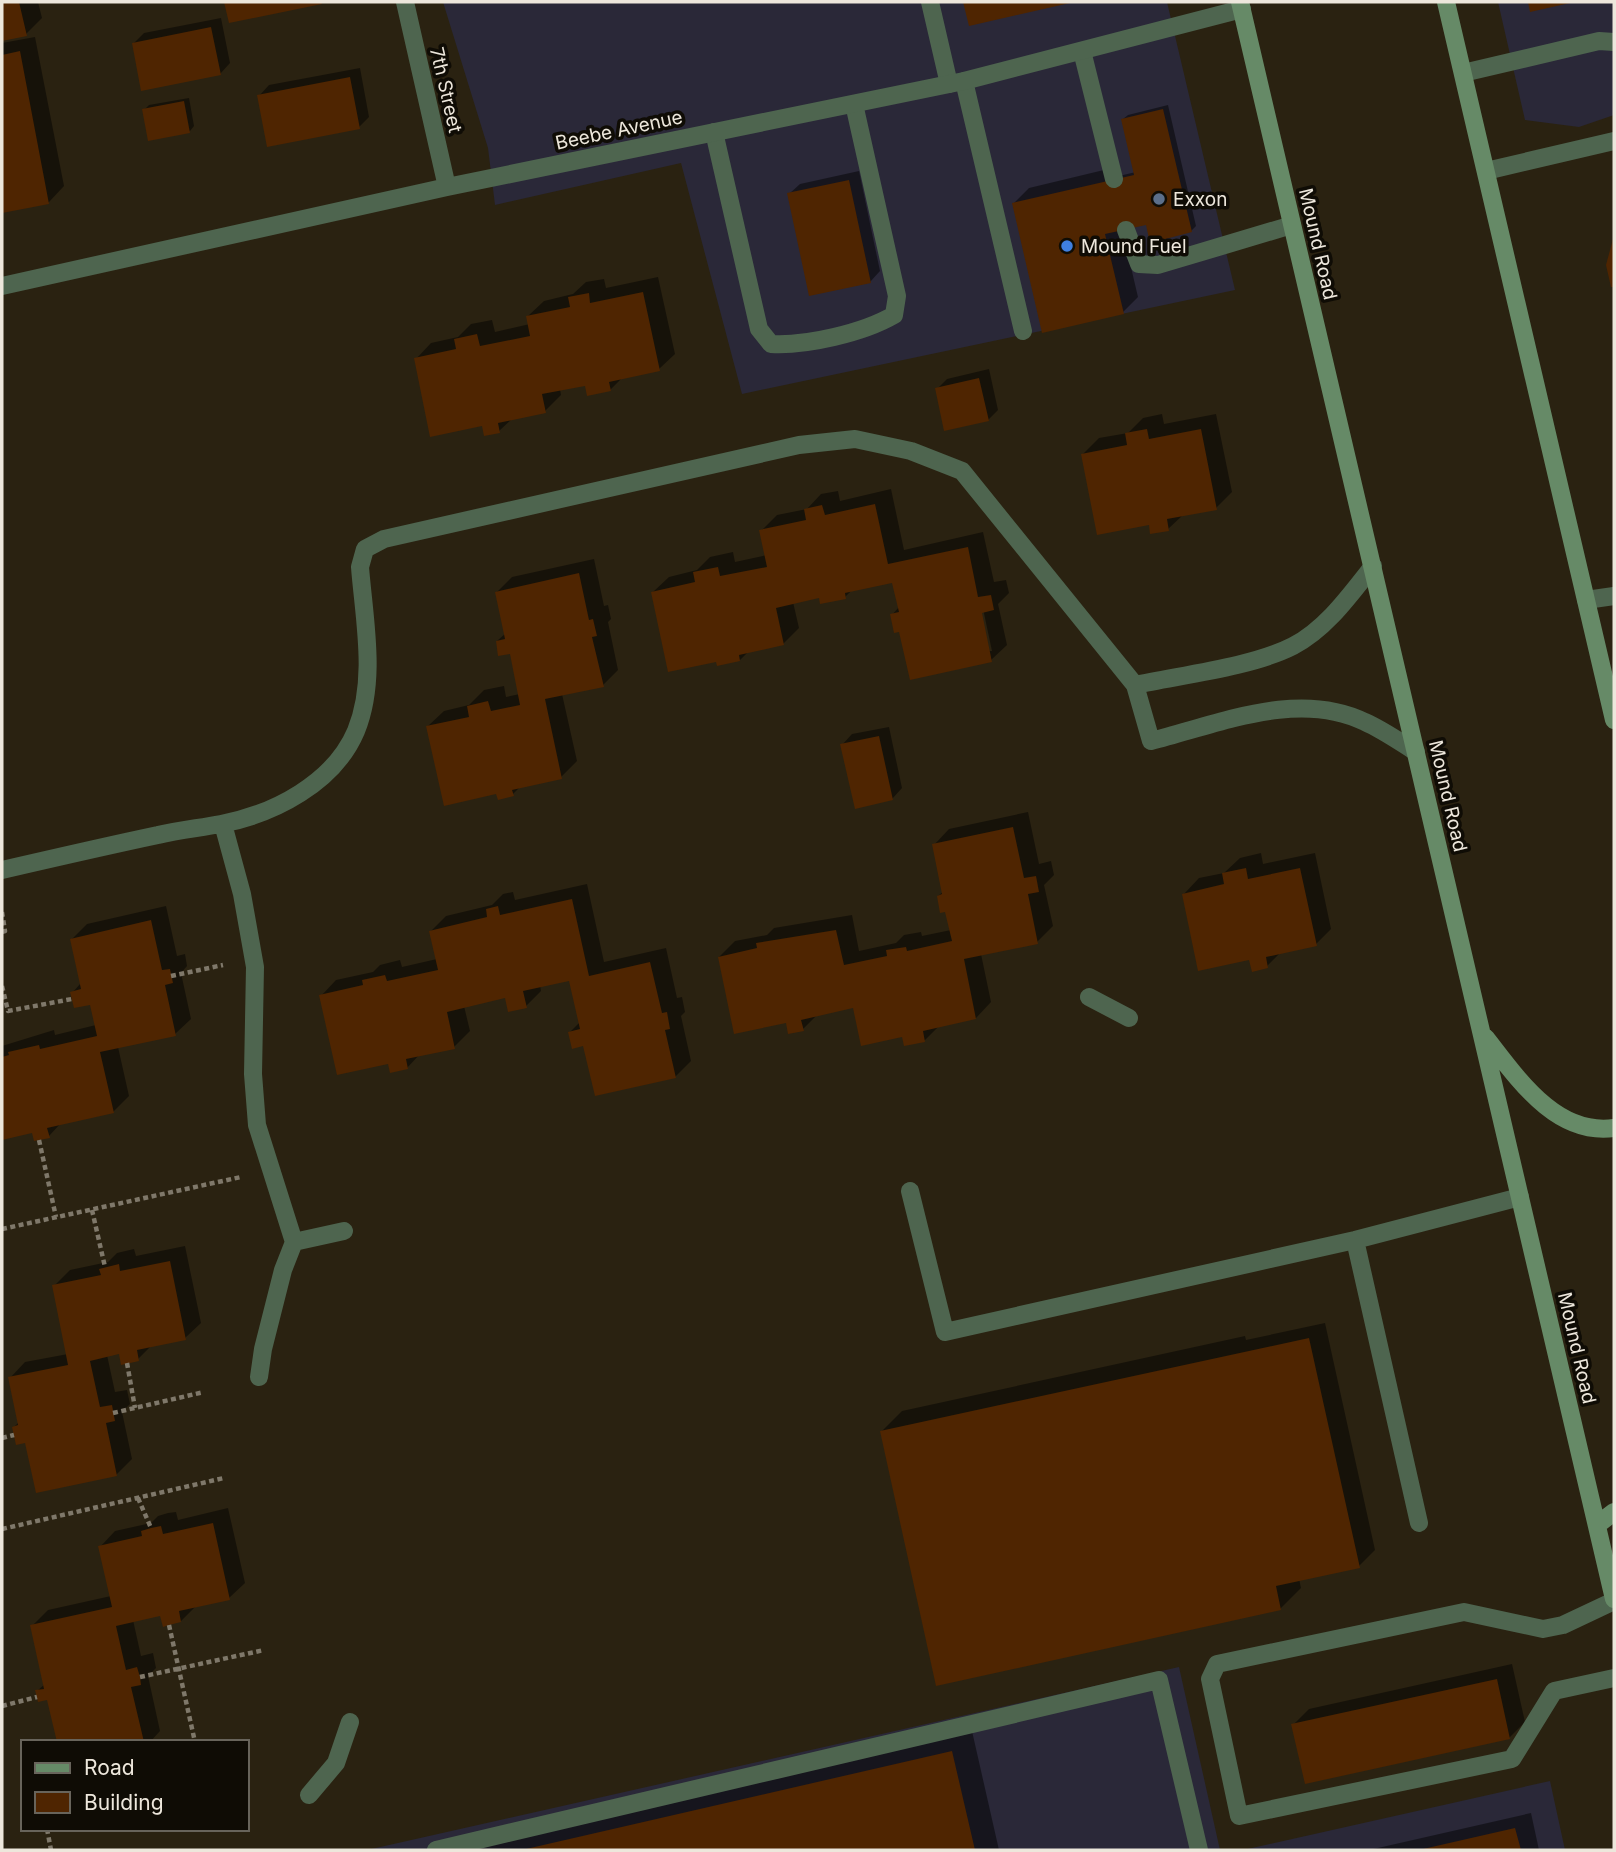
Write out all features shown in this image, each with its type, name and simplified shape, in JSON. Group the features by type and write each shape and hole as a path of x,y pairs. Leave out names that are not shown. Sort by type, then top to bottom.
{"main road":[{"path":"1446,2 1614,720"},
{"name":"Mound Road","path":"1241,5 1614,1600"},
{"path":"1482,1033 1520,1082 1558,1116 1581,1128 1614,1128"},
{"path":"1597,1525 1614,1512"}],"street":[{"name":"7th Street","path":"405,2 447,187"},
{"path":"930,2 956,83 1023,331"},
{"name":"Beebe Avenue","path":"2,286 447,187 956,83 1082,51 1241,5"},
{"path":"1463,73 1599,41 1614,42"},
{"path":"1082,51 1114,179"},
{"path":"714,132 759,329 771,344 790,345 877,325 894,315 897,296 854,104"},
{"path":"1486,171 1614,141"},
{"path":"1126,230 1139,264 1158,265 1292,225"},
{"path":"2,870 178,830 223,824 267,809 304,791 334,767 356,731 366,691 360,567 365,548 384,539 799,445 855,439 911,451 962,471 1135,685 1151,741 1283,708 1310,707 1364,721 1416,752"},
{"path":"1135,685 1272,654 1294,646 1336,612 1373,566"},
{"path":"1586,600 1614,596"},
{"path":"223,824 242,894 255,967 253,1074 257,1125 294,1242 283,1270 263,1349 259,1377"},
{"path":"1089,997 1129,1018"},
{"path":"910,1191 945,1332 1355,1240 1520,1196"},
{"path":"294,1242 344,1231"},
{"path":"1355,1240 1419,1523"},
{"path":"1614,1600 1563,1625 1543,1629 1464,1612 1217,1664 1210,1679 1240,1816 1512,1759 1554,1691 1614,1678"},
{"path":"436,1850 1159,1680 1199,1850"},
{"path":"309,1795 336,1763 350,1722"}],"path":[{"path":"2,912 5,931 2,932"},
{"path":"171,976 223,965"},
{"path":"2,986 8,1011 72,999"},
{"path":"39,1140 57,1217"},
{"path":"2,1229 241,1177"},
{"path":"92,1210 105,1268"},
{"path":"127,1363 135,1408"},
{"path":"113,1413 204,1392"},
{"path":"2,1438 14,1435"},
{"path":"2,1529 224,1478"},
{"path":"138,1497 151,1528"},
{"path":"170,1625 195,1740"},
{"path":"139,1677 264,1650"},
{"path":"2,1706 37,1697"},
{"path":"47,1831 51,1850"}],"shaded area":[{"path":"443,2 1167,2 1235,290 742,394 681,163 495,205 488,148"},
{"path":"1498,2 1614,2 1614,115 1579,127 1525,120"},
{"path":"1179,1667 1220,1850 367,1850"},
{"path":"1550,1781 1565,1850 1243,1850"}],"building":[{"path":"2,2 19,2 27,36 2,41"},
{"path":"224,2 321,2 322,4 229,23"},
{"path":"963,2 1070,2 1070,3 969,26"},
{"path":"1528,2 1570,2 1570,3 1530,12"},
{"path":"211,27 221,75 141,91 132,43"},
{"path":"20,51 49,204 2,213 2,55"},
{"path":"350,77 360,129 267,147 257,95"},
{"path":"184,101 190,133 148,141 142,109"},
{"path":"1163,109 1192,232 1150,243 1146,225 1105,234 1124,314 1042,333 1012,203 1134,175 1121,119"},
{"path":"849,180 871,283 809,296 787,193"},
{"path":"1613,239 1614,287 1611,287 1606,265"},
{"path":"643,292 660,371 609,382 611,391 587,396 585,386 542,394 546,413 498,423 500,433 484,436 482,426 430,437 414,358 456,349 454,339 477,334 480,346 530,336 526,316 570,307 568,297 589,293 590,303"},
{"path":"979,378 989,421 944,431 935,388"},
{"path":"1147,429 1149,439 1201,429 1217,510 1167,519 1169,531 1150,534 1149,525 1097,535 1081,454 1127,445 1125,433"},
{"path":"875,504 888,564 968,547 978,597 991,595 994,610 982,613 992,662 910,680 899,632 894,633 890,614 899,612 892,583 845,593 846,599 820,604 819,598 776,608 784,645 739,655 740,661 717,666 716,662 668,672 651,592 695,582 693,572 718,567 720,576 767,567 759,530 806,520 804,509 822,505 825,515"},
{"path":"579,573 589,620 593,619 597,636 592,637 604,687 545,699 562,779 512,790 514,796 498,800 496,794 444,806 426,726 469,717 467,706 488,701 491,711 520,705 510,654 498,656 496,641 505,639 495,592"},
{"path":"879,736 893,800 855,809 840,744"},
{"path":"1013,827 1024,878 1036,876 1039,892 1028,894 1038,944 964,959 976,1019 923,1031 925,1042 904,1046 902,1037 861,1046 853,1008 801,1020 804,1031 788,1034 786,1023 734,1034 718,957 757,948 756,943 836,930 844,965 887,956 886,950 906,947 907,951 952,941 945,912 940,913 937,896 942,894 932,844"},
{"path":"1246,868 1248,879 1300,868 1317,946 1266,957 1268,968 1252,972 1249,960 1198,971 1182,894 1224,884 1222,873"},
{"path":"572,899 589,976 650,962 662,1013 667,1012 670,1029 665,1030 676,1078 595,1096 583,1046 572,1049 568,1032 580,1029 569,981 523,991 527,1008 508,1012 505,998 447,1012 455,1049 406,1059 408,1069 390,1073 388,1064 337,1075 319,995 363,985 362,980 385,975 387,981 438,970 429,931 487,917 486,909 498,906 500,915"},
{"path":"151,920 162,970 170,969 173,983 165,985 176,1036 100,1052 114,1113 47,1128 50,1138 34,1141 32,1133 2,1140 2,1057 9,1055 8,1052 39,1045 40,1049 97,1036 90,1005 74,1008 70,992 81,989 70,939"},
{"path":"170,1261 186,1340 137,1350 139,1361 121,1365 119,1354 90,1361 100,1407 112,1405 115,1421 106,1423 117,1476 36,1493 25,1443 16,1445 12,1427 18,1425 8,1377 68,1365 52,1285 101,1275 99,1269 119,1264 120,1271"},
{"path":"1309,1338 1360,1568 1276,1586 1281,1610 936,1686 880,1431"},
{"path":"213,1523 230,1600 179,1611 181,1622 163,1627 160,1616 116,1626 126,1670 137,1667 140,1677 141,1685 131,1687 144,1740 57,1740 47,1700 38,1702 35,1690 44,1689 30,1625 112,1607 98,1546 142,1536 141,1531 161,1526 163,1534"},
{"path":"1497,1679 1510,1739 1305,1784 1291,1724"},
{"path":"952,1751 975,1850 526,1850 526,1849"},
{"path":"1515,1828 1521,1850 1423,1850 1423,1849"}],"place":[{"name":"Exxon","path":"1159,199"},
{"name":"Mound Fuel","path":"1067,246"}]}
